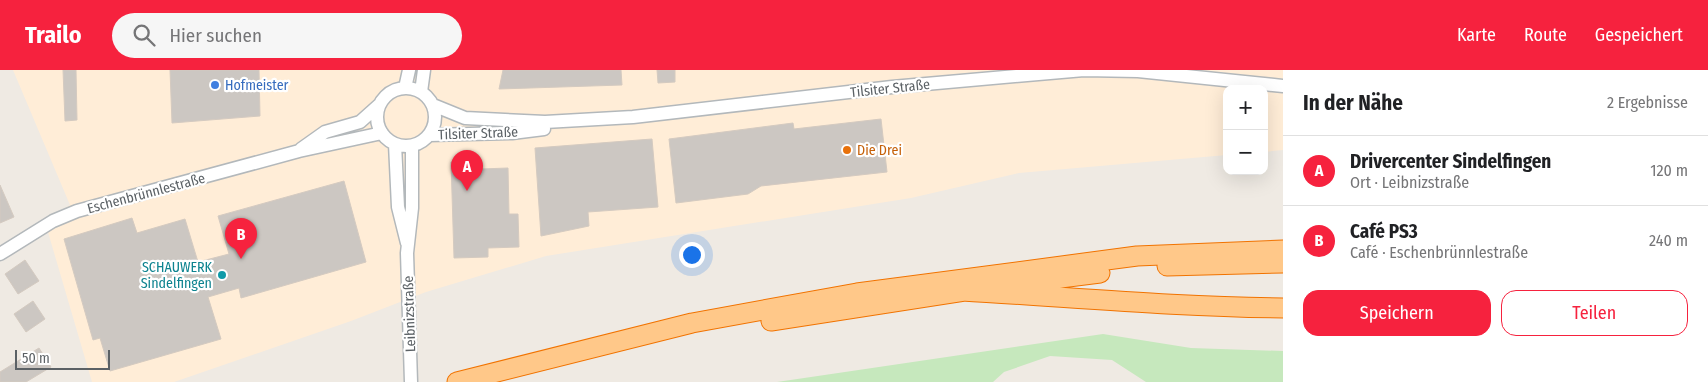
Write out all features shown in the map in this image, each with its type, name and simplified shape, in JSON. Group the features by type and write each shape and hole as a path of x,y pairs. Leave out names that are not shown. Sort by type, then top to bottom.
{"highway":[{"path":"457,382 692,324 848,294 1137,256 1283,250"},
{"path":"499,382 685,336 843,308 1137,268 1283,263"},
{"path":"962,291 1141,304 1283,308"}],"street":[{"path":"404,88 409,70"},
{"path":"421,92 424,70"},
{"name":"Tilsiter Straße","path":"433,105 455,116 488,120 545,122 616,118 732,107 892,87 1084,70 1165,73 1283,86"},
{"path":"404,88 421,92 433,105 435,120 429,134 412,146 395,144 382,133 376,120 379,105 389,93 404,88"},
{"name":"Eschenbrünnlestraße","path":"299,151 325,132 360,122 379,105"},
{"name":"Tilsiter Straße","path":"429,134 512,133 616,118"},
{"name":"Eschenbrünnlestraße","path":"0,254 53,221 77,211 299,151 382,133"},
{"name":"Leibnizstraße","path":"395,144 398,207 408,246"},
{"name":"Leibnizstraße","path":"411,382 408,246 412,208 412,146"}],"shaded area":[{"path":"13,70 1283,70 1283,150 1268,152 1268,85 1223,85 1223,155 1019,173 911,198 546,256 426,292 351,321 174,382 92,382 45,222 70,205"}],"green space":[{"path":"1103,334 1191,348 1283,351 1283,382 1146,382 1112,360 1050,356 1004,372 993,382 777,382"}],"building":[{"path":"63,70 76,70 77,120 65,121"},
{"name":"Hofmeister","path":"170,70 259,70 260,116 172,123"},
{"path":"503,70 621,70 622,85 499,89"},
{"path":"657,70 675,70 675,82 658,83"},
{"path":"881,119 887,172 761,186 748,194 676,203 669,139 793,123 794,129"},
{"path":"652,139 658,207 588,212 589,226 541,236 535,148"},
{"path":"481,161 481,169 508,168 509,214 518,214 519,247 488,248 488,257 454,258 451,162"},
{"path":"344,181 366,262 241,298 239,288 208,297 221,339 110,371 100,338 93,340 64,239 132,218 137,233 185,219 198,262 229,254 218,216"},
{"path":"0,185 14,217 0,223"},
{"path":"25,260 39,281 18,294 5,274"},
{"path":"33,301 45,319 26,332 14,314"},
{"path":"39,348 51,367 26,382 0,382 0,372"}],"place":[{"name":"Hofmeister","path":"215,85"},
{"name":"Die Drei","path":"847,150"},
{"name":"Drivercenter Sindelfingen","path":"467,191"},
{"name":"Café PS3","path":"241,259"},
{"name":"SCHAUWERK Sindelfingen","path":"222,275"}]}
